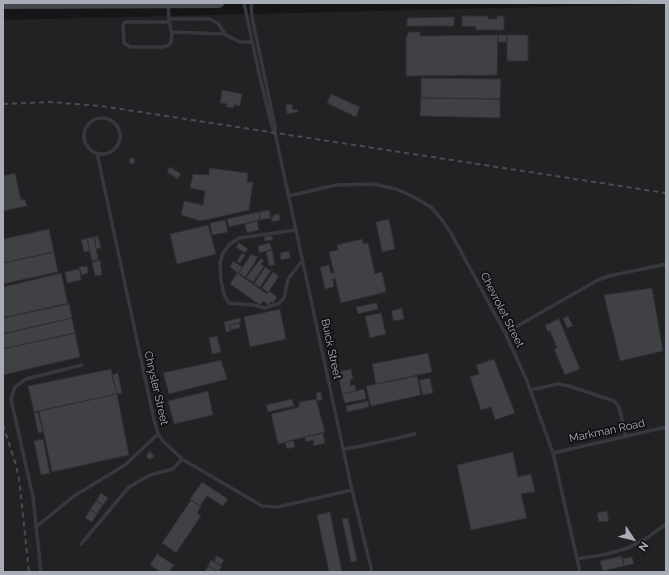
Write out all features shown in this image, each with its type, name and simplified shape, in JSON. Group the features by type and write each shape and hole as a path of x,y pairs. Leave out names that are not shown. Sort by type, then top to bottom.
{"main road":[{"path":"3,4 219,3"}],"lane":[{"name":"Buick Street","path":"244,3 272,127 274,130 352,490 372,572"},
{"name":"Buick Street","path":"251,3 252,17 275,126 274,130"},
{"path":"168,4 169,20 172,32 170,45 162,47 126,46 124,43 123,29 125,22 128,21 169,20 209,18 218,23 225,34"},
{"path":"172,32 225,34 240,42 252,42"},
{"path":"97,118 110,119 119,129 119,142 116,148 110,152 104,154 97,153 86,146 84,139 86,126 97,118"},
{"name":"Chrysler Street","path":"97,153 158,434 168,447 182,459 258,505 278,507 352,490"},
{"name":"Chevrolet Street","path":"288,196 336,185 373,184 396,189 431,207 452,233 505,333 530,390 552,453 580,572"},
{"path":"296,230 239,238 229,245 223,253 220,263 220,280 224,295 230,303 254,305 264,308 278,304 284,298 288,279 302,261"},
{"path":"505,333 598,280 609,276 666,264"},
{"path":"40,572 33,497 11,399 15,386 26,379 82,365"},
{"path":"530,390 558,384 569,386 614,401 619,407 626,436"},
{"name":"Markman Road","path":"552,453 666,428"},
{"path":"36,527 74,496 125,465 158,434"},
{"path":"344,449 415,434"},
{"path":"81,544 129,487 150,475 173,469 182,459"},
{"path":"577,560 628,548 648,538 666,524"}],"shaded area":[{"path":"666,4 666,572 3,572 3,20"}],"building":[{"path":"462,16 488,16 488,19 497,19 497,16 504,16 504,30 476,30 476,27 462,26"},
{"path":"454,17 454,26 407,26 407,18"},
{"path":"408,32 420,32 420,36 498,35 497,75 406,76 406,36 408,36"},
{"path":"498,35 507,35 507,42 498,42"},
{"path":"507,35 528,35 528,61 507,61"},
{"path":"421,78 501,79 500,99 421,98"},
{"path":"222,90 242,94 240,106 234,105 233,108 226,107 227,104 220,103"},
{"path":"331,94 360,107 356,117 327,103"},
{"path":"421,98 500,99 500,118 420,116"},
{"path":"292,104 293,110 297,109 298,112 287,114 286,105"},
{"path":"130,158 135,158 134,164 129,163"},
{"path":"170,167 181,174 178,179 167,172"},
{"path":"209,168 248,173 247,182 253,182 249,210 201,221 181,215 184,201 203,205 205,191 190,188 193,174 209,175"},
{"path":"15,173 21,200 25,199 27,206 3,211 3,176"},
{"path":"269,210 271,218 260,220 259,212"},
{"path":"259,212 260,220 229,227 227,219"},
{"path":"279,214 280,220 272,222 271,218 273,218 273,215"},
{"path":"389,219 395,249 382,252 376,222"},
{"path":"225,220 228,232 212,235 210,223"},
{"path":"257,221 259,230 247,233 245,224"},
{"path":"208,225 216,254 177,264 170,234"},
{"path":"49,229 54,252 3,263 3,239"},
{"path":"98,236 101,248 96,249 94,237"},
{"path":"272,236 273,240 265,241 264,237"},
{"path":"94,237 98,259 92,261 87,238"},
{"path":"87,238 90,251 84,252 81,240"},
{"path":"362,239 363,244 368,243 375,274 382,272 386,292 341,303 335,278 333,279 334,287 325,289 320,267 329,265 331,273 334,273 329,252 338,250 337,245"},
{"path":"239,243 248,249 245,253 236,247"},
{"path":"270,243 272,250 259,253 258,246"},
{"path":"272,250 275,265 269,266 266,251"},
{"path":"289,251 290,258 281,260 280,253"},
{"path":"54,252 58,272 3,284 3,263"},
{"path":"242,253 245,255 240,263 237,261"},
{"path":"251,254 258,257 245,277 239,273"},
{"path":"261,258 264,261 261,264 264,266 253,282 246,278"},
{"path":"100,260 102,275 95,276 92,262"},
{"path":"233,261 242,267 238,273 230,267"},
{"path":"87,266 88,273 82,275 79,267"},
{"path":"265,267 271,271 260,287 254,284"},
{"path":"79,269 81,280 67,283 65,272"},
{"path":"273,272 279,276 268,293 262,288"},
{"path":"61,273 68,304 3,318 3,287"},
{"path":"237,273 267,294 269,291 277,297 273,303 271,302 269,305 263,301 260,305 230,284"},
{"path":"652,288 663,351 620,361 604,295"},
{"path":"69,303 72,318 3,334 3,318"},
{"path":"377,303 378,309 358,314 356,307"},
{"path":"402,308 404,319 394,321 391,311"},
{"path":"280,309 286,339 250,347 244,317"},
{"path":"381,313 386,334 370,338 365,316"},
{"path":"568,316 573,326 567,328 563,318"},
{"path":"72,318 75,333 3,349 3,334"},
{"path":"240,318 241,322 229,325 231,331 226,332 224,322"},
{"path":"559,319 580,369 565,375 554,349 557,348 550,331 548,332 545,325"},
{"path":"239,323 240,328 230,330 229,325"},
{"path":"75,333 80,357 3,375 3,349"},
{"path":"217,336 221,352 212,354 209,338"},
{"path":"428,353 432,372 376,384 372,364"},
{"path":"494,359 515,413 495,420 491,407 481,410 470,377 479,374 476,365"},
{"path":"221,360 227,379 169,394 163,373"},
{"path":"111,369 117,394 34,412 28,386"},
{"path":"351,369 353,379 350,380 351,386 355,385 356,391 342,394 338,372"},
{"path":"118,373 122,393 117,394 112,375"},
{"path":"417,376 421,395 371,406 366,386"},
{"path":"430,378 433,393 423,395 419,380"},
{"path":"364,389 366,399 345,403 342,394"},
{"path":"208,391 213,415 174,424 168,401"},
{"path":"321,392 322,400 317,401 316,393"},
{"path":"117,394 129,455 52,472 39,411"},
{"path":"292,399 294,406 268,412 266,405"},
{"path":"316,399 325,432 278,444 271,414 299,407 299,402"},
{"path":"368,401 369,407 347,412 346,406"},
{"path":"38,412 43,432 38,433 34,413"},
{"path":"323,433 325,443 314,446 313,440 306,442 305,437"},
{"path":"43,439 50,473 41,475 34,441"},
{"path":"293,440 295,447 287,449 285,442"},
{"path":"150,451 154,456 150,460 146,456"},
{"path":"513,452 518,477 531,474 535,492 521,494 527,518 471,530 457,465"},
{"path":"202,482 228,499 223,506 207,496 200,506 190,499"},
{"path":"101,493 108,498 103,505 96,501"},
{"path":"191,500 201,507 197,513 201,516 176,553 162,543"},
{"path":"96,501 103,505 97,514 90,510"},
{"path":"90,510 97,514 92,522 85,518"},
{"path":"607,511 609,521 599,522 597,513"},
{"path":"330,512 342,572 329,572 317,515"},
{"path":"348,518 357,561 351,562 342,519"},
{"path":"157,554 174,565 169,572 161,572 150,565"},
{"path":"217,556 224,560 221,565 214,561"},
{"path":"622,556 624,566 603,571 600,561"},
{"path":"632,557 634,564 624,566 622,559"},
{"path":"211,560 222,566 218,572 208,566"},
{"path":"208,566 218,572 205,571"}],"railway":[{"path":"3,104 50,102 101,106 666,193"},
{"path":"3,425 19,478 29,572"}]}
